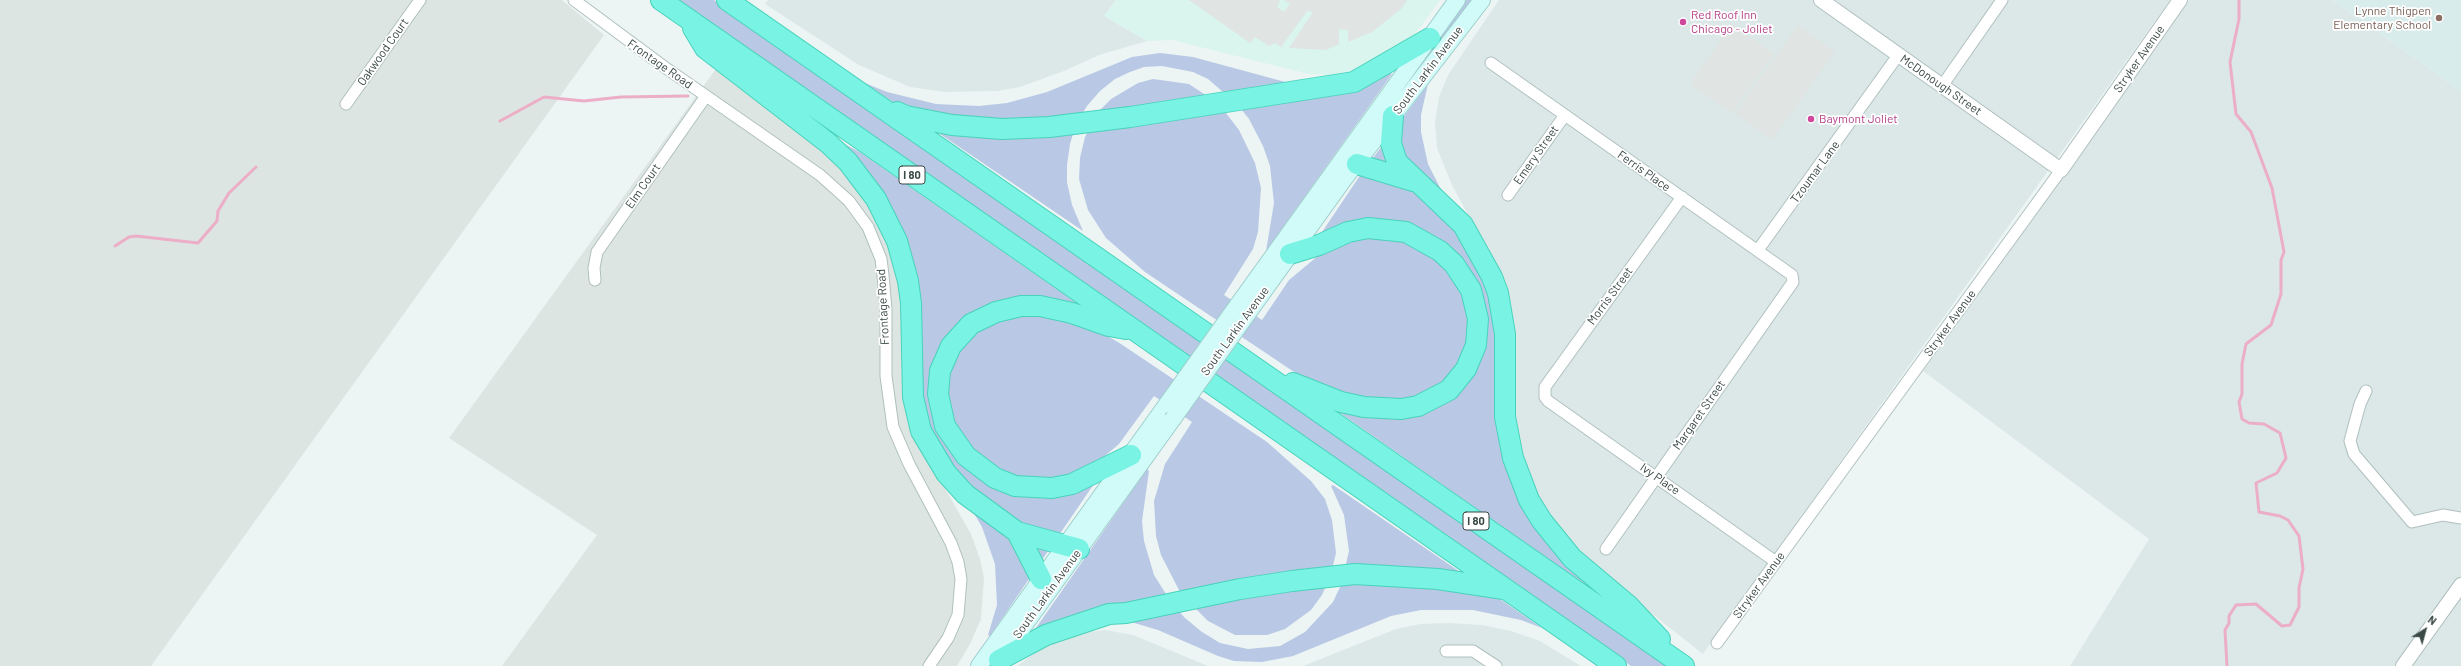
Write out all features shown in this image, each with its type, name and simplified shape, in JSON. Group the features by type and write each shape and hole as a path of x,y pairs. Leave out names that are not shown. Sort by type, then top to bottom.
{"highway":[{"name":"I 80","path":"661,0 1616,666"},
{"name":"I 80","path":"727,0 1684,666"},
{"path":"688,19 705,48 828,143 857,172 876,199 897,241 908,281 911,303 913,397 921,431 946,473 965,494 1016,532 1072,547"},
{"path":"871,100 906,116 952,125 1027,128 1095,122 1354,82 1430,38"},
{"path":"1393,116 1391,143 1397,162 1415,182 1442,203 1463,225 1492,277 1498,293 1505,334 1504,396 1507,431 1513,458 1529,500 1542,521 1572,558 1628,606 1687,666"},
{"path":"1357,164 1415,182"},
{"path":"1269,376 1298,384 1341,402 1380,410 1401,409 1418,406 1449,390 1466,369 1476,345 1478,319 1470,290 1454,264 1440,250 1423,240 1406,232 1368,228 1348,232 1318,245 1290,254"},
{"path":"1131,454 1091,476 1072,484 1052,488 1015,486 995,478 966,456 948,432 940,410 938,381 945,356 960,334 971,324 984,317 1008,308 1040,306 1054,308 1109,326 1136,331"},
{"path":"1016,532 1041,579"},
{"path":"997,663 1052,632 1109,614 1126,612 1232,590 1292,581 1355,574 1438,579 1507,590"}],"main road":[{"name":"South Larkin Avenue","path":"979,666 1041,579 1072,547 1172,420 1243,309 1457,0"},
{"name":"South Larkin Avenue","path":"997,663 1131,454 1167,404 1243,309 1290,254 1482,0"}],"street":[{"name":"Oakwood Court","path":"346,104 420,0"},
{"name":"Frontage Road","path":"574,0 706,96 831,184 858,212 875,243 880,259 885,291 886,376 889,414 900,446 951,543 961,579 958,615 948,638 929,666"},
{"path":"1942,86 2002,0"},
{"name":"Stryker Avenue","path":"1717,643 2061,170 2180,0"},
{"name":"McDonough Street","path":"1825,1 2061,170"},
{"name":"Tzoumar Lane","path":"1758,250 1898,54"},
{"name":"Ferris Place","path":"1490,63 1789,271 1793,282"},
{"name":"Elm Court","path":"595,280 594,268 596,252 706,96"},
{"name":"Emery Street","path":"1508,195 1565,115"},
{"name":"Morris Street","path":"1545,397 1545,387 1682,197"},
{"name":"Margaret Street","path":"1606,549 1793,282"},
{"path":"2366,390 2360,404 2350,441 2354,454 2412,522 2444,515 2461,518"},
{"name":"Ivy Place","path":"1545,397 1548,401 1776,562"},
{"path":"2403,666 2461,584"},
{"path":"1446,650 1473,651 1496,666"}],"shaded area":[{"path":"0,0 562,0 604,35 151,666 0,666"},
{"path":"674,0 714,0 1671,666 1631,666"},
{"path":"768,0 1116,0 1104,16 1147,41 1099,55 1064,71 1020,87 997,91 945,92 910,87 859,65 765,4"},
{"path":"1116,0 1440,0 1418,30 1402,48 1355,73 1334,75 1309,74 1172,40 1147,41 1104,16"},
{"path":"1189,0 1280,0 1277,7 1284,12 1290,4 1284,0 1407,0 1402,8 1372,32 1348,42 1348,30 1339,29 1339,44 1326,50 1289,48 1313,12 1307,11 1281,47 1275,43 1269,46 1255,37 1250,43"},
{"path":"1464,0 1474,0 1390,109 1375,125"},
{"path":"1499,0 2170,0 1703,654 1596,570 1554,524 1534,491 1516,436 1500,274 1452,185 1437,148 1435,123 1439,97 1448,75"},
{"path":"2189,0 2333,0 2461,91 2461,666 2070,666 2149,539 1923,371"},
{"path":"2333,0 2461,0 2461,91"},
{"path":"1732,24 1774,54 1732,113 1690,84"},
{"path":"1798,25 1835,52 1772,140 1735,113"},
{"path":"1160,53 1193,57 1289,83 1388,72 1392,74 1266,251 1274,203 1270,166 1263,146 1249,119 1238,105 1208,79 1193,72 1162,66 1144,67 1115,79 1100,91 1087,106 1076,124 1070,144 1067,165 1067,182 1072,205 1083,231 865,83 887,92 936,104 979,106 1007,103 1047,92 1132,57"},
{"path":"718,66 820,149 850,177 884,230 901,295 903,378 913,432 971,534 980,559 984,578 981,619 970,644 957,666 502,666 597,535 449,438"},
{"path":"1153,79 1189,84 1219,104 1239,130 1255,163 1261,188 1258,232 1253,249 1224,295 1262,320 1289,280 1325,250 1348,239 1372,235 1407,242 1439,261 1459,285 1470,312 1469,345 1449,379 1410,401 1371,402 1303,378 1145,272 1106,238 1088,210 1079,179 1080,158 1085,137 1100,110 1111,99 1138,83"},
{"path":"1428,84 1421,115 1421,132 1428,164 1482,270 1495,304 1507,457 1614,605 1326,403 1426,408 1484,331 1433,239 1320,235 1361,174"},
{"path":"832,137 861,153 1091,313 986,310 932,382 984,478 1096,481 990,636 988,635 997,605 995,564 982,527 941,457 922,415 913,280"},
{"path":"1022,315 1043,315 1094,328 1121,344 1267,442 1311,481 1325,499 1332,520 1336,553 1331,574 1322,595 1311,610 1285,629 1267,635 1235,635 1208,621 1181,594 1161,555 1156,536 1154,501 1165,464 1192,422 1154,396 1119,444 1100,460 1080,471 1063,477 1030,479 1009,474 976,454 956,427 946,397 947,381 958,350 982,327"},
{"path":"1147,469 1149,471 1142,521 1144,541 1154,575 1173,605 1185,618 1202,632 1220,643 1248,649 1280,646 1305,632 1333,602 1341,585 1349,551 1344,515 1331,486 1333,485 1542,628 1521,620 1473,610 1421,610 1391,616 1293,656 1262,662 1234,661 1218,656 1158,630 1121,619 1031,635"},
{"path":"1449,623 1482,625 1511,631 1540,641 1581,666 1303,666 1396,629 1420,624"},
{"path":"1105,630 1133,635 1208,666 1017,666 1043,647 1081,633"}],"waterway":[{"path":"2227,666 2225,630 2229,623 2229,616 2236,605 2256,604 2282,626 2290,625 2299,607 2299,588 2303,569 2299,536 2288,520 2280,516 2259,512 2256,483 2277,473 2286,458 2280,433 2264,424 2249,423 2242,419 2239,402 2242,394 2242,364 2246,344 2271,325 2281,294 2281,260 2284,252 2272,188 2251,132 2236,114 2230,62 2239,19 2239,0"},
{"path":"500,121 544,97 584,101 621,97 688,96"},
{"path":"115,246 129,237 136,236 198,243 217,221 218,211 229,193 256,167"}],"place":[{"name":"Lynne Thigpen Elementary School","path":"2439,18"},
{"name":"Red Roof Inn Chicago - Joliet","path":"1683,22"},
{"name":"Baymont Joliet","path":"1811,119"}]}
